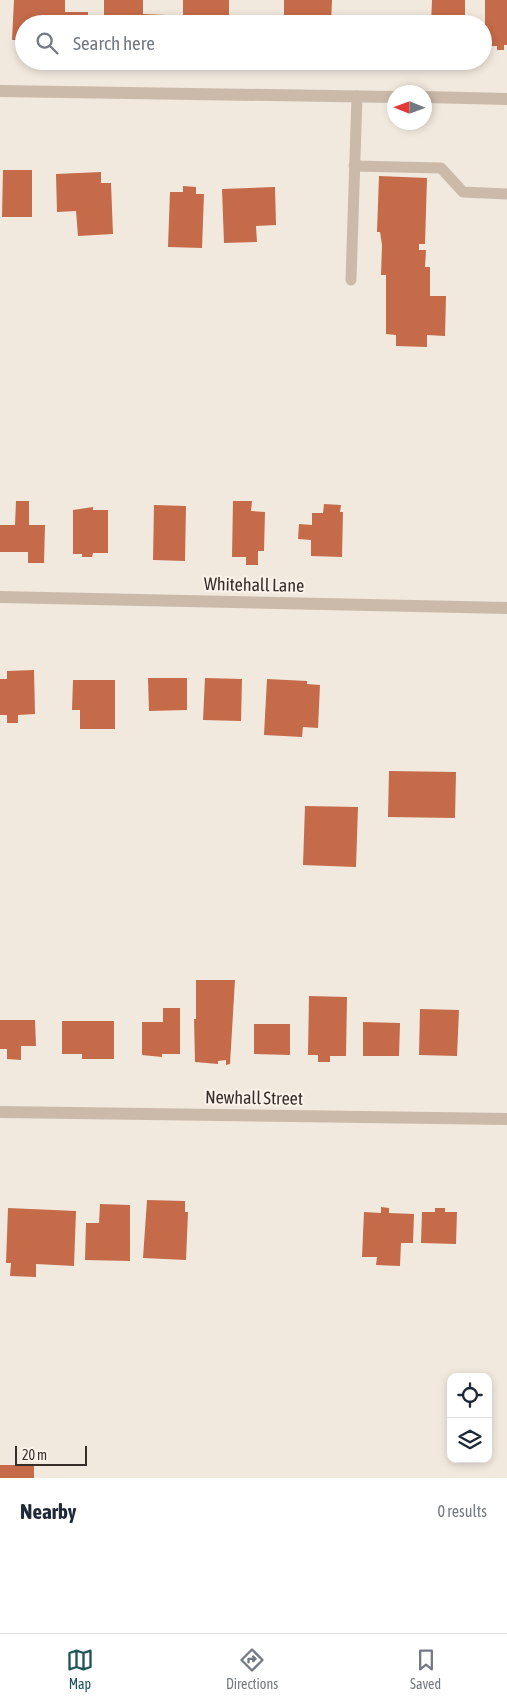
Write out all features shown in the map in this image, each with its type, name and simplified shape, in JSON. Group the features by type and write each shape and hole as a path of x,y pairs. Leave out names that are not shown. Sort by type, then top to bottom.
{"street":[{"path":"0,91 387,97"},
{"path":"432,97 507,99"},
{"name":"Whitehall Lane","path":"0,597 507,608"},
{"name":"Newhall Street","path":"0,1112 507,1119"}],"lane":[{"path":"351,280 357,96"},
{"path":"354,166 441,168 463,192 507,194"}],"building":[{"path":"14,0 65,0 65,12 88,12 88,15 15,15 15,40 12,40"},
{"path":"104,0 143,0 143,14 166,15 104,15"},
{"path":"183,0 229,0 229,15 183,15"},
{"path":"284,0 332,0 331,15 284,15"},
{"path":"432,0 465,0 465,15 431,15"},
{"path":"485,0 507,0 507,45 504,45 504,50 497,50 497,46 492,46 492,15 485,15"},
{"path":"3,170 32,170 32,217 2,217"},
{"path":"101,172 101,183 111,183 113,234 78,236 76,211 57,212 56,174"},
{"path":"379,176 427,178 425,244 419,244 419,250 426,250 425,267 430,267 430,296 446,296 445,336 427,335 427,347 396,346 396,335 386,334 386,275 381,275 382,245 380,232 377,232"},
{"path":"183,186 196,187 196,194 204,194 202,248 168,247 170,192 183,192"},
{"path":"275,187 276,225 256,226 257,242 224,243 222,189"},
{"path":"16,501 29,501 29,525 45,525 44,563 28,563 28,552 0,552 0,525 15,525"},
{"path":"233,501 252,501 251,511 265,512 264,551 258,551 258,565 246,565 246,557 232,557"},
{"path":"324,504 341,505 340,512 343,512 342,557 311,556 311,540 298,539 299,524 312,525 312,513 323,513"},
{"path":"154,505 186,506 185,561 153,560"},
{"path":"93,507 93,510 108,510 108,553 93,553 92,557 82,557 82,554 73,554 73,510"},
{"path":"34,670 35,714 18,715 18,723 7,723 7,715 0,715 0,679 7,679 7,671"},
{"path":"148,678 187,678 187,710 149,711"},
{"path":"205,678 242,679 241,721 203,720"},
{"path":"267,679 307,681 307,684 320,685 318,728 303,727 302,737 264,735"},
{"path":"73,680 115,680 115,729 80,729 80,710 72,710"},
{"path":"389,771 456,772 455,818 388,817"},
{"path":"305,806 358,807 356,867 303,865"},
{"path":"196,980 235,980 230,1064 226,1065 226,1060 218,1061 218,1064 195,1062 194,1019 196,1019"},
{"path":"309,996 347,997 346,1056 330,1056 330,1062 318,1062 318,1055 308,1055"},
{"path":"163,1008 180,1008 180,1054 162,1054 162,1057 142,1055 142,1022 163,1022"},
{"path":"420,1009 459,1010 457,1056 419,1055"},
{"path":"0,1020 35,1020 36,1046 21,1046 21,1060 7,1059 7,1049 0,1049"},
{"path":"62,1021 114,1021 114,1059 82,1059 82,1054 62,1054"},
{"path":"363,1022 400,1023 399,1056 363,1056"},
{"path":"254,1024 290,1024 290,1055 254,1054"},
{"path":"147,1200 185,1201 185,1212 188,1212 186,1260 143,1258"},
{"path":"100,1204 130,1205 130,1261 85,1260 86,1223 99,1223"},
{"path":"381,1207 389,1208 389,1213 414,1214 413,1243 401,1243 400,1266 376,1265 377,1257 362,1257 364,1212 381,1213"},
{"path":"8,1208 76,1211 74,1266 36,1264 36,1277 10,1276 11,1263 6,1263"},
{"path":"435,1208 445,1208 445,1212 457,1212 456,1244 421,1243 422,1212 435,1212"},
{"path":"0,1465 34,1465 34,1478 0,1478"}]}
